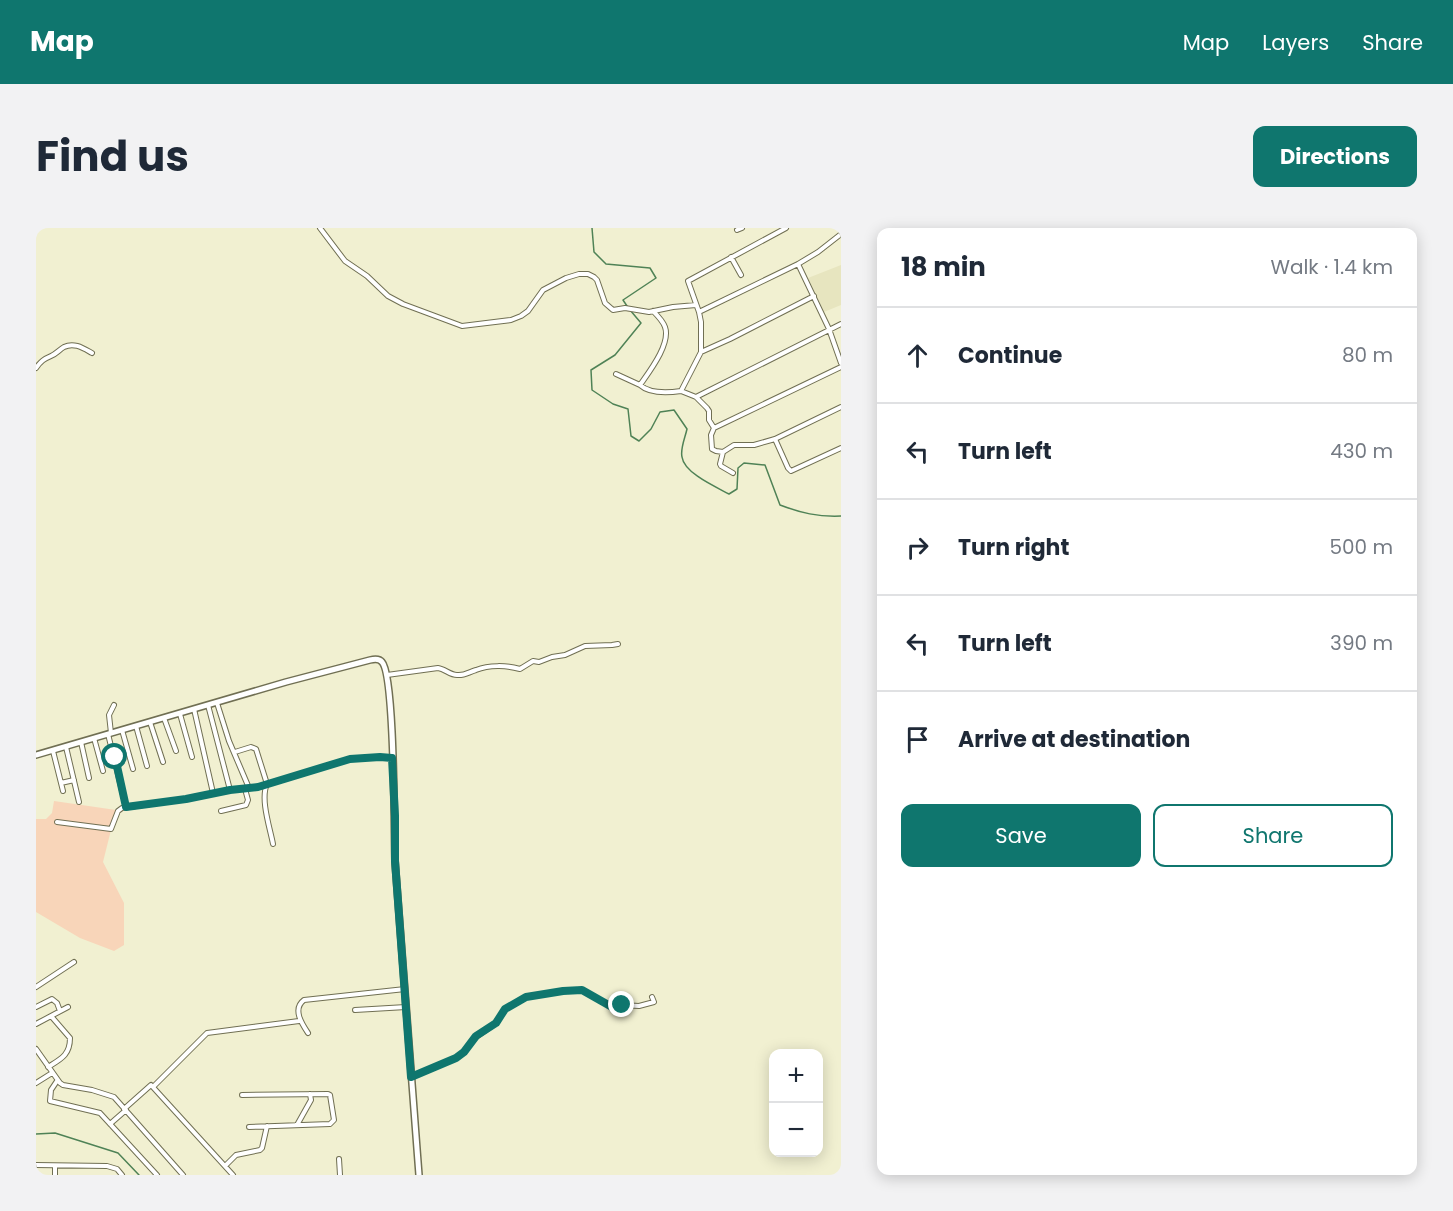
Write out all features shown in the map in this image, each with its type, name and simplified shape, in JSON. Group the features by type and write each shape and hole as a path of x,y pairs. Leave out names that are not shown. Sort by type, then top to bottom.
{"street":[{"path":"320,228 345,261 367,276 388,296 462,326 507,321 521,316 528,311 543,290 579,274 590,275 595,279 604,300 612,310 626,308 642,312 696,305"},
{"path":"681,391 701,352 699,312 688,280 786,228"},
{"path":"699,312 798,264 841,234"},
{"path":"731,257 741,274"},
{"path":"798,264 829,329 841,365 714,428 711,435 712,449 723,452 734,445 754,445 775,439 841,407"},
{"path":"701,352 814,296"},
{"path":"640,385 657,360 666,336 666,328 653,311"},
{"path":"696,397 841,324"},
{"path":"36,368 43,358 52,356 68,346 79,346 92,353"},
{"path":"616,374 650,391 681,391 696,397 709,411 709,420 714,428"},
{"path":"775,439 791,471 841,448"},
{"path":"723,452 721,466 733,473"},
{"path":"387,675 438,668 457,675 494,667 508,666 520,669 533,661 538,662 565,655 585,646 618,644"},
{"path":"36,756 372,659 382,662 387,675 395,816 395,861 419,1175"},
{"path":"217,703 247,788 248,800 246,805 221,812"},
{"path":"114,705 109,715 110,734 126,807"},
{"path":"208,705 230,790"},
{"path":"194,709 213,793"},
{"path":"180,714 192,757"},
{"path":"164,718 176,751"},
{"path":"150,722 163,762"},
{"path":"136,726 147,766"},
{"path":"122,730 133,769"},
{"path":"94,738 103,771"},
{"path":"81,742 89,778"},
{"path":"66,747 79,802"},
{"path":"234,752 254,748 267,784 265,805 273,844"},
{"path":"53,751 63,791"},
{"path":"57,822 111,828 118,811 126,807 267,784 350,759 392,758"},
{"path":"61,783 74,780"},
{"path":"36,987 74,962"},
{"path":"308,1033 299,1021 299,1005 304,1000 405,989"},
{"path":"411,1077 456,1058 464,1052 476,1036 496,1023 505,1009 526,997 582,990 612,1007 639,1006 654,1002 652,997"},
{"path":"36,1007 52,999 57,1003 60,1011"},
{"path":"36,1024 68,1007"},
{"path":"356,1010 406,1007"},
{"path":"48,1067 62,1059 71,1040 51,1016"},
{"path":"153,1087 207,1033 299,1021"},
{"path":"36,1049 57,1081 63,1085 111,1095 117,1100 183,1175"},
{"path":"36,1083 52,1073"},
{"path":"57,1081 51,1090 50,1101 99,1113 157,1175"},
{"path":"110,1124 150,1085 233,1175"},
{"path":"297,1125 311,1100 310,1094"},
{"path":"242,1095 330,1095 334,1120 330,1124 249,1127"},
{"path":"225,1166 236,1155 260,1150 267,1126"},
{"path":"339,1160 340,1175"},
{"path":"36,1165 107,1166 117,1169 122,1175"},
{"path":"55,1166 55,1175"}],"shaded area":[{"path":"841,265 841,305 824,312 808,278"},
{"path":"54,801 116,810 103,862 124,903 124,945 114,951 80,938 36,912 36,819 46,819 52,813"}],"waterway":[{"path":"592,228 594,252 606,264 650,268 656,278 623,300 627,306"},
{"path":"630,310 641,323 615,355 591,370 592,390 613,404 628,409 631,436 639,441 651,429 660,412 674,410 687,429 682,451 684,463 701,479 729,494 737,489 738,468 744,463 765,465 780,505 810,514 841,516"},
{"path":"36,1134 55,1133 118,1153 139,1175"}],"route":[{"path":"115,757 126,807 258,787 350,759 392,758 395,861 411,1077 456,1058 464,1052 476,1036 496,1023 505,1009 526,997 582,990 612,1007 622,1005"}]}
